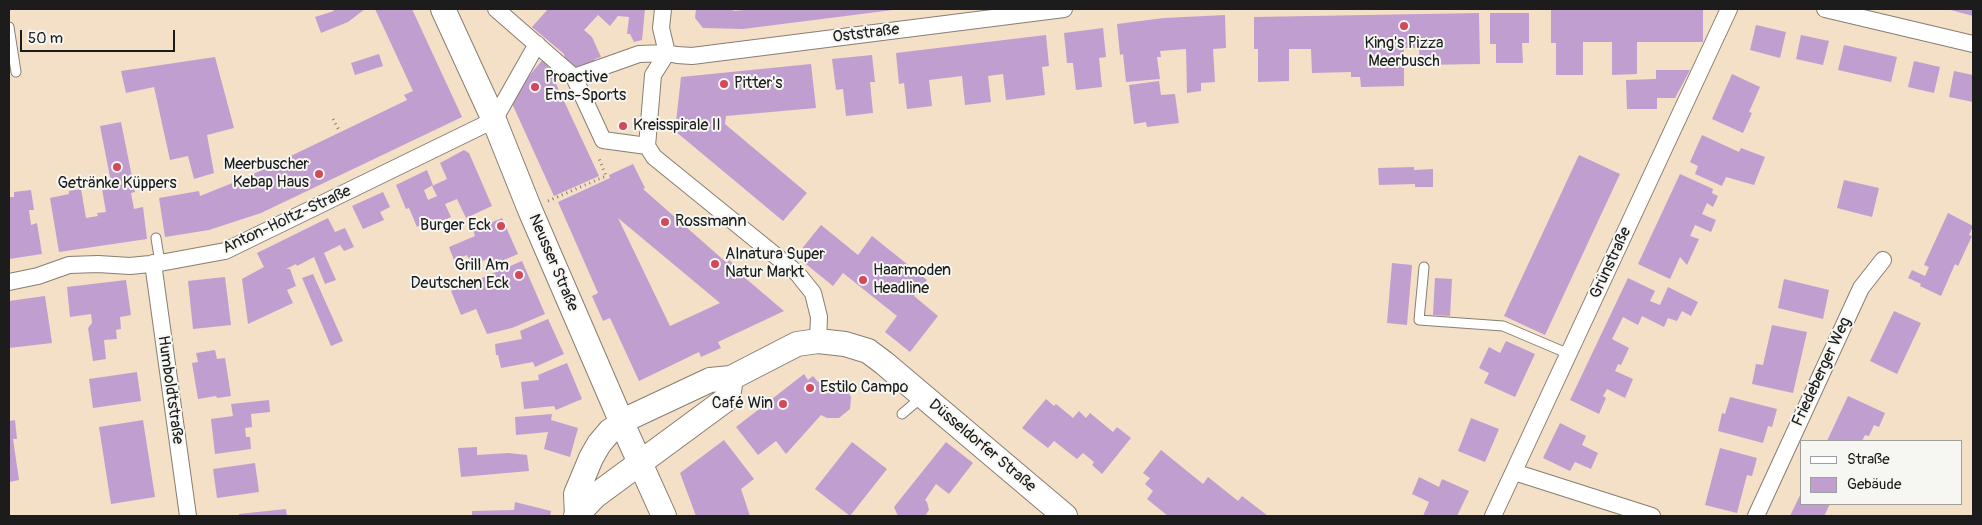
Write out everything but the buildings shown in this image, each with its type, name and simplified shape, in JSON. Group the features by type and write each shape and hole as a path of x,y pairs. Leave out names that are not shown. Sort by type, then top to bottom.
{"main road":[{"name":"Neusser Straße","path":"443,9 494,120 530,210 664,516"},
{"name":"Düsseldorfer Straße","path":"577,516 576,494 591,458 599,444 610,431 622,423 710,380 731,378 797,344 818,341 845,344 868,351 1065,516"},
{"path":"577,516 595,496 728,398 731,378"}],"street":[{"path":"496,9 574,77 603,140 647,146"},
{"path":"663,9 661,28 667,53 653,75 647,146 654,157 798,273 813,293 819,317 818,341"},
{"name":"Oststraße","path":"667,53 692,56 955,16 1064,9"},
{"name":"Grünstraße","path":"1493,516 1729,9"},
{"path":"1825,9 1973,44"},
{"path":"494,120 537,44"},
{"path":"574,77 639,54 667,53"},
{"name":"Anton-Holtz-Straße","path":"9,282 38,276 69,265 130,266 225,251 494,120"},
{"name":"Friedeberger Weg","path":"1756,516 1860,288 1883,260"},
{"name":"Humboldtstraße","path":"156,263 188,516"},
{"path":"1514,472 1652,516"}],"lane":[{"path":"9,27 16,72"},
{"path":"156,238 156,263"},
{"path":"1424,267 1419,320 1503,326 1569,354"},
{"path":"902,414 923,396"}],"path":[{"path":"333,119 340,132"},
{"path":"530,210 606,176 593,145 603,140"}],"place":[{"name":"King's Pizza Meerbusch","path":"1404,26"},
{"name":"Pitter's","path":"724,84"},
{"name":"Proactive Ems-Sports","path":"535,87"},
{"name":"Kreisspirale II","path":"623,126"},
{"name":"Getränke Küppers","path":"117,167"},
{"name":"Meerbuscher Kebap Haus","path":"319,174"},
{"name":"Rossmann","path":"665,222"},
{"name":"Burger Eck","path":"501,226"},
{"name":"Alnatura Super Natur Markt","path":"715,264"},
{"name":"Grill Am Deutschen Eck","path":"519,275"},
{"name":"Haarmoden Headline","path":"863,280"},
{"name":"Estilo Campo","path":"810,388"},
{"name":"Café Win","path":"783,404"}]}
